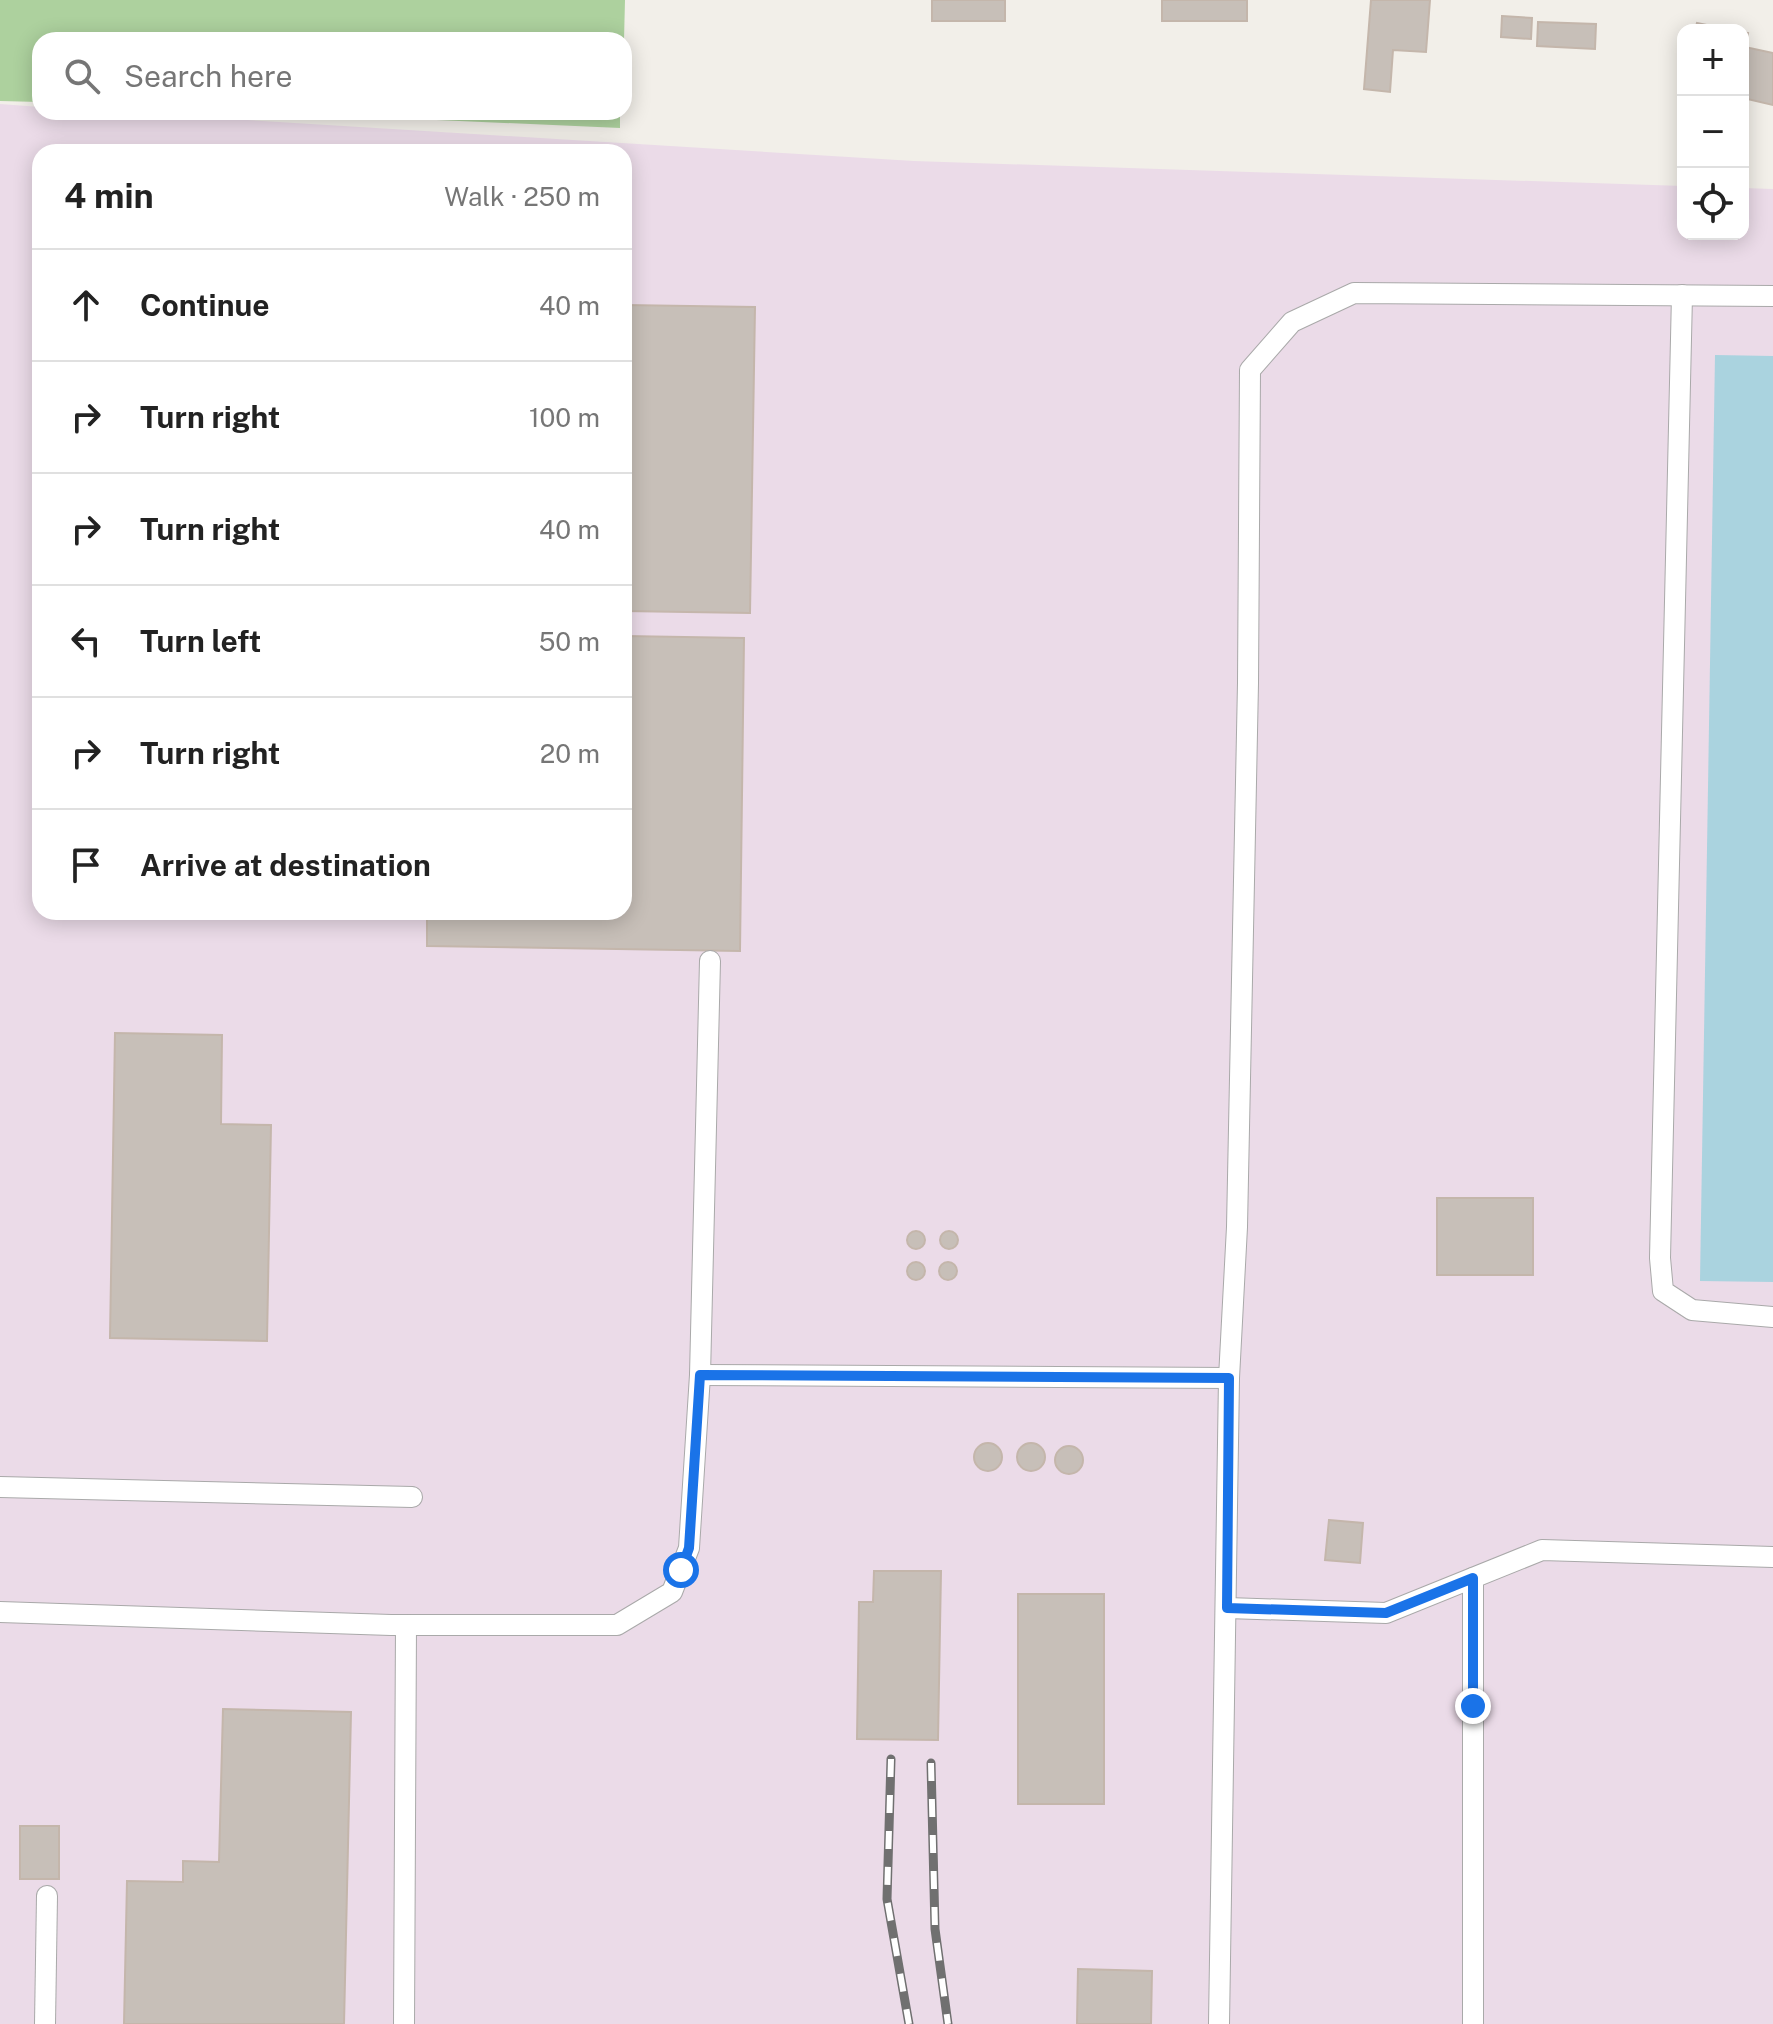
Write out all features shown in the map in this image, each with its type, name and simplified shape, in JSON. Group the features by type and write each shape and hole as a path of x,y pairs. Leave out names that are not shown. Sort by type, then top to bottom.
{"lane":[{"path":"1219,2024 1229,1378 1237,1227 1248,668 1250,370 1292,322 1354,293 1773,296"},
{"path":"1682,295 1662,1280 1663,1291 1692,1310 1773,1317"},
{"path":"0,1612 406,1625 617,1625 672,1592 689,1548 700,1375 710,961"},
{"path":"700,1375 1229,1378"},
{"path":"0,1487 412,1497"},
{"path":"1227,1608 1386,1613 1542,1550 1773,1557"},
{"path":"1473,1578 1473,2024"},
{"path":"404,2024 406,1625"},
{"path":"45,2024 47,1896"}],"shaded area":[{"path":"0,104 32,106 32,120 247,120 914,161 1677,186 1677,240 1749,240 1749,188 1773,189 1773,2024 0,2024"}],"green space":[{"path":"0,0 625,0 624,32 32,32 32,102 0,101"},
{"path":"438,120 620,120 620,128"}],"water":[{"path":"1715,355 1773,356 1773,1282 1700,1281"}],"building":[{"path":"932,0 1005,0 1005,21 932,21"},
{"path":"1162,0 1247,0 1247,21 1162,21"},
{"path":"1371,0 1430,0 1426,52 1393,50 1390,92 1364,89"},
{"path":"1502,16 1532,18 1531,39 1501,37"},
{"path":"1538,22 1596,24 1595,49 1537,46"},
{"path":"1749,48 1773,53 1773,105 1749,99"},
{"path":"632,305 755,307 750,613 632,611"},
{"path":"632,636 744,638 740,951 427,946 427,920 632,920"},
{"path":"115,1033 222,1035 221,1124 271,1125 267,1341 110,1338"},
{"path":"1437,1198 1533,1198 1533,1275 1437,1275"},
{"path":"912,1231 920,1231 925,1240 923,1247 912,1249 907,1244 907,1236"},
{"path":"945,1231 953,1231 958,1240 956,1247 945,1249 940,1244 940,1236"},
{"path":"916,1262 925,1271 916,1280 907,1271"},
{"path":"944,1262 952,1262 957,1271 955,1278 944,1280 939,1275 939,1267"},
{"path":"988,1443 998,1447 1002,1457 998,1467 988,1471 978,1467 974,1457 978,1447"},
{"path":"1031,1443 1041,1447 1045,1457 1041,1467 1031,1471 1021,1467 1017,1457 1021,1447"},
{"path":"1069,1446 1079,1450 1083,1460 1079,1470 1069,1474 1059,1470 1055,1460 1059,1450"},
{"path":"1329,1520 1363,1523 1360,1563 1325,1560"},
{"path":"874,1571 941,1571 938,1740 857,1739 859,1602 873,1602"},
{"path":"1018,1594 1104,1594 1104,1804 1018,1804"},
{"path":"223,1709 351,1712 344,2024 124,2024 127,1881 183,1882 183,1861 219,1862"},
{"path":"20,1826 59,1826 59,1879 20,1879"},
{"path":"1078,1969 1152,1971 1151,2024 1077,2024"}],"railway":[{"path":"891,1759 887,1899 909,2024"},
{"path":"931,1763 935,1929 948,2024"}],"route":[{"path":"681,1570 689,1548 700,1375 1229,1378 1227,1608 1386,1613 1473,1578 1473,1706"}]}
